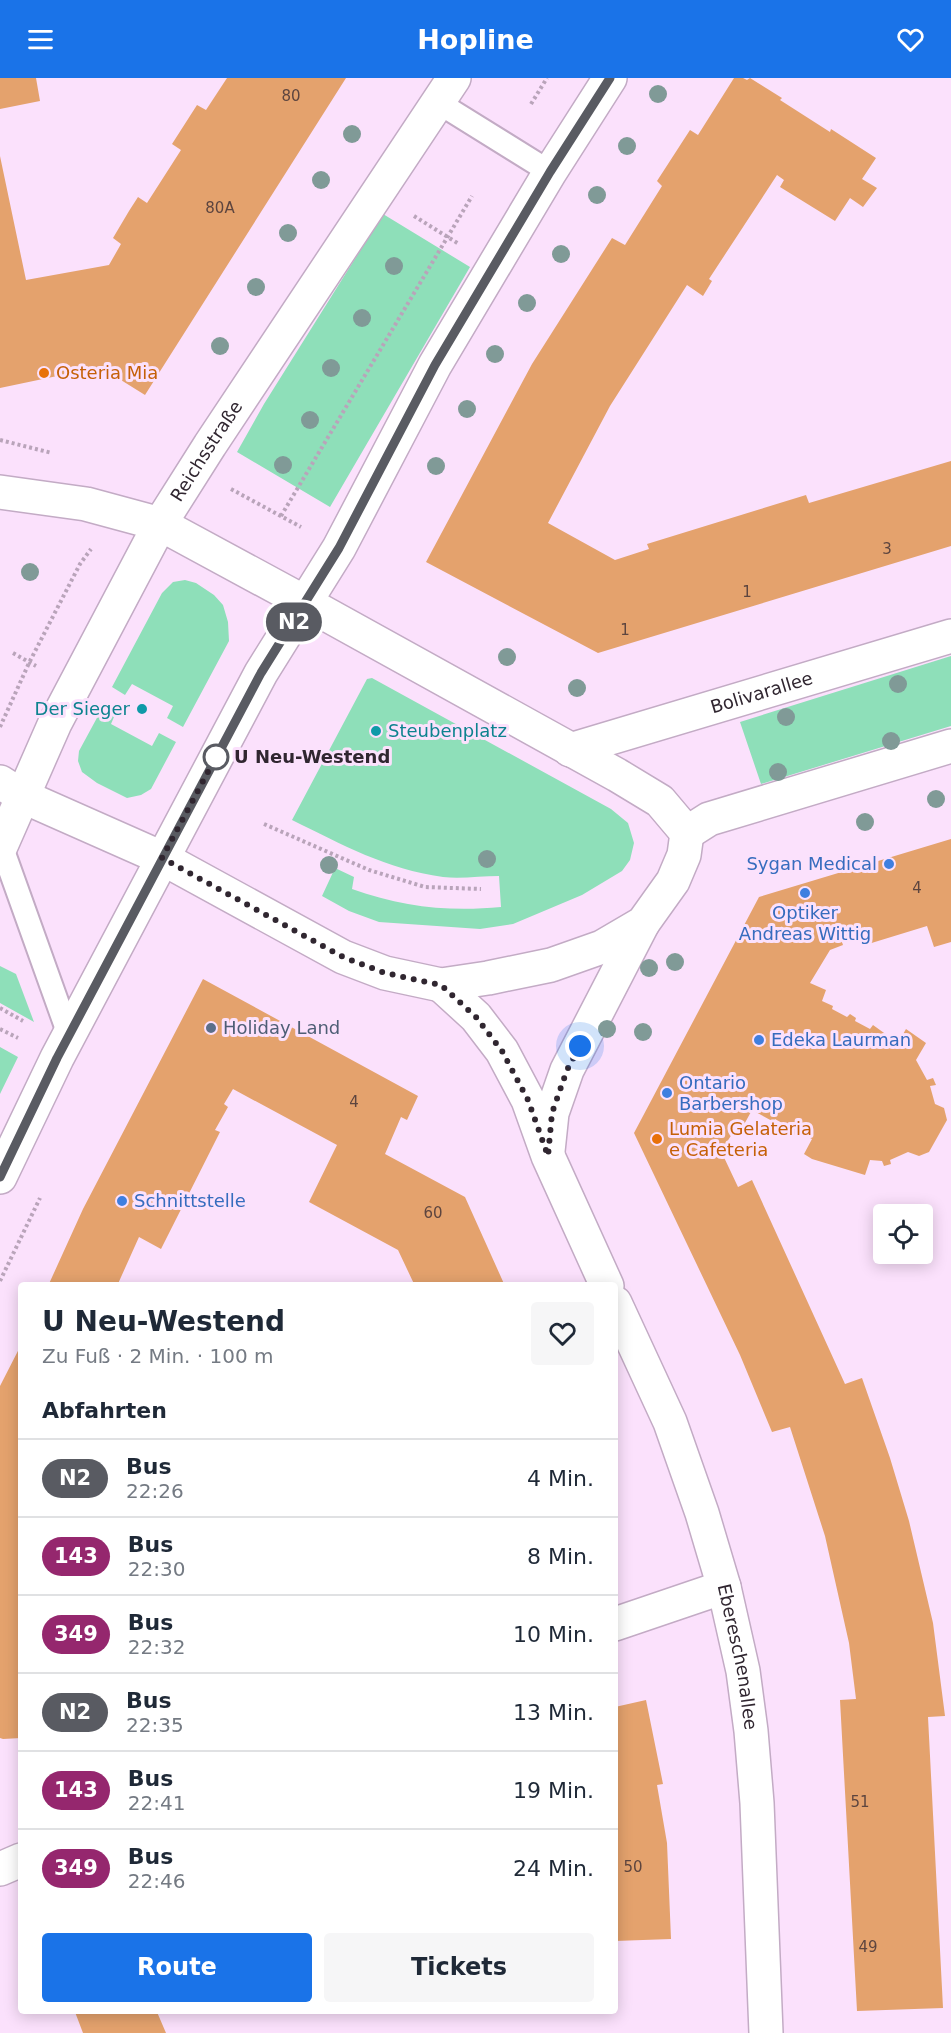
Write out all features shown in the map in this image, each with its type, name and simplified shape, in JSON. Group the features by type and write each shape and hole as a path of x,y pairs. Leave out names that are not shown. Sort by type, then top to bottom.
{"street":[{"path":"0,1177 69,1035 261,673 339,548 435,365 550,172 610,78"},
{"name":"Reichsstraße","path":"1,846 11,789 55,723 160,524 210,445 446,91"},
{"path":"0,492 86,504 160,524 617,774 660,801 687,832 684,855 673,881 644,923 567,1070 552,1113 548,1156"},
{"name":"Bolivarallee","path":"570,750 951,636"},
{"path":"687,832 709,819 951,746"},
{"path":"11,789 162,858 343,957 385,973 441,985 551,965 602,947 644,923"},
{"path":"441,985 476,1017 502,1051 528,1100 548,1156 605,1282"},
{"name":"Ebereschenallee","path":"618,1309 670,1422 702,1513 724,1587 743,1671 757,1803 766,2033"},
{"path":"618,1623 724,1587"},
{"path":"0,1869 18,1861"}],"lane":[{"path":"446,91 550,172"},
{"path":"1,846 69,1035"}],"path":[{"path":"531,104 548,78"},
{"path":"280,516 472,196"},
{"path":"412,215 464,247"},
{"path":"0,440 54,454"},
{"path":"229,488 306,530"},
{"path":"0,727 29,663 80,564 90,551"},
{"path":"13,653 42,670"},
{"path":"264,824 369,870 425,887 481,889"},
{"path":"0,1008 32,1026"},
{"path":"0,1029 25,1042"},
{"path":"0,1281 20,1240"}],"green space":[{"path":"383,214 470,267 330,507 237,452 264,404"},
{"path":"185,580 196,583 214,595 223,605 228,622 229,641 183,727 167,718 173,706 132,684 125,695 112,687 162,593 173,582"},
{"path":"951,656 951,726 761,784 740,722"},
{"path":"372,678 611,809 628,823 634,843 630,860 622,871 582,895 513,924 480,929 379,922 349,911 322,896 335,868 354,877 352,889 389,900 426,907 463,909 501,907 499,876 443,877 403,868 365,855 292,820 367,679"},
{"path":"105,703 117,710 111,724 152,746 159,733 176,742 151,789 141,795 127,798 97,783 82,772 78,761 79,751"},
{"path":"0,966 16,974 34,1022 0,1003"},
{"path":"0,1047 18,1057 0,1094"}],"building":[{"path":"0,78 36,78 40,101 0,109"},
{"path":"227,78 346,78 145,395 100,367 0,388 0,156 26,280 109,265 121,244 113,238 129,211 138,197 147,203 181,150 172,144 197,105 206,110"},
{"path":"734,78 747,80 750,78 830,132 831,129 876,158 862,179 877,188 863,207 850,198 835,221 780,187 784,180 777,175 709,279 712,281 703,296 687,285 610,406 548,523 615,560 649,549 647,544 806,495 809,503 951,461 951,546 598,653 426,562 532,364 612,238 625,245 662,186 657,181 690,130 698,135"},
{"path":"951,839 951,942 934,947 927,926 865,945 863,936 842,942 843,945 830,950 810,983 826,990 822,1001 833,1006 832,1009 847,1017 850,1014 856,1018 855,1021 870,1029 873,1025 898,1043 906,1029 926,1043 916,1060 927,1080 933,1078 936,1085 930,1086 935,1104 944,1108 947,1120 929,1152 919,1156 908,1152 890,1160 891,1164 884,1166 882,1161 870,1160 865,1175 812,1159 804,1154 812,1139 797,1131 795,1135 788,1131 791,1128 752,1110 741,1130 736,1128 721,1151 738,1187 752,1180 845,1384 862,1378 909,1521 933,1623 945,1716 928,1717 943,2008 857,2011 840,1700 856,1699 849,1643 825,1536 790,1427 772,1432 740,1355 634,1133 759,897"},
{"path":"203,979 418,1096 407,1120 401,1117 385,1154 465,1197 503,1282 413,1282 398,1250 309,1202 337,1145 233,1089 224,1104 228,1107 215,1130 220,1132 161,1249 139,1237 119,1282 50,1282 83,1209"},
{"path":"18,1351 18,1738 3,1739 0,1738 0,1386"},
{"path":"646,1700 663,1784 657,1785 667,1843 671,1939 618,1941 618,1706"},
{"path":"76,2014 158,2014 166,2033 83,2033"}],"bus line":[{"name":"N2","path":"0,1177 57,1058 261,673 339,548 435,365 550,172 610,78"}],"place":[{"name":"Osteria Mia","path":"44,373"},
{"name":"Der Sieger","path":"142,709"},
{"name":"Steubenplatz","path":"376,731"},
{"name":"U Neu-Westend","path":"216,757"},
{"name":"Sygan Medical","path":"889,864"},
{"name":"Optiker Andreas Wittig","path":"805,893"},
{"name":"Holiday Land","path":"211,1028"},
{"name":"Edeka Laurman","path":"759,1040"},
{"name":"Ontario Barbershop","path":"667,1093"},
{"name":"Lumia Gelateria e Cafeteria","path":"657,1139"},
{"name":"Schnittstelle","path":"122,1201"}],"route":[{"path":"216,757 217,755 162,858 343,957 385,973 441,985 476,1017 502,1051 528,1100 548,1156 552,1113 567,1070 580,1046"}]}
